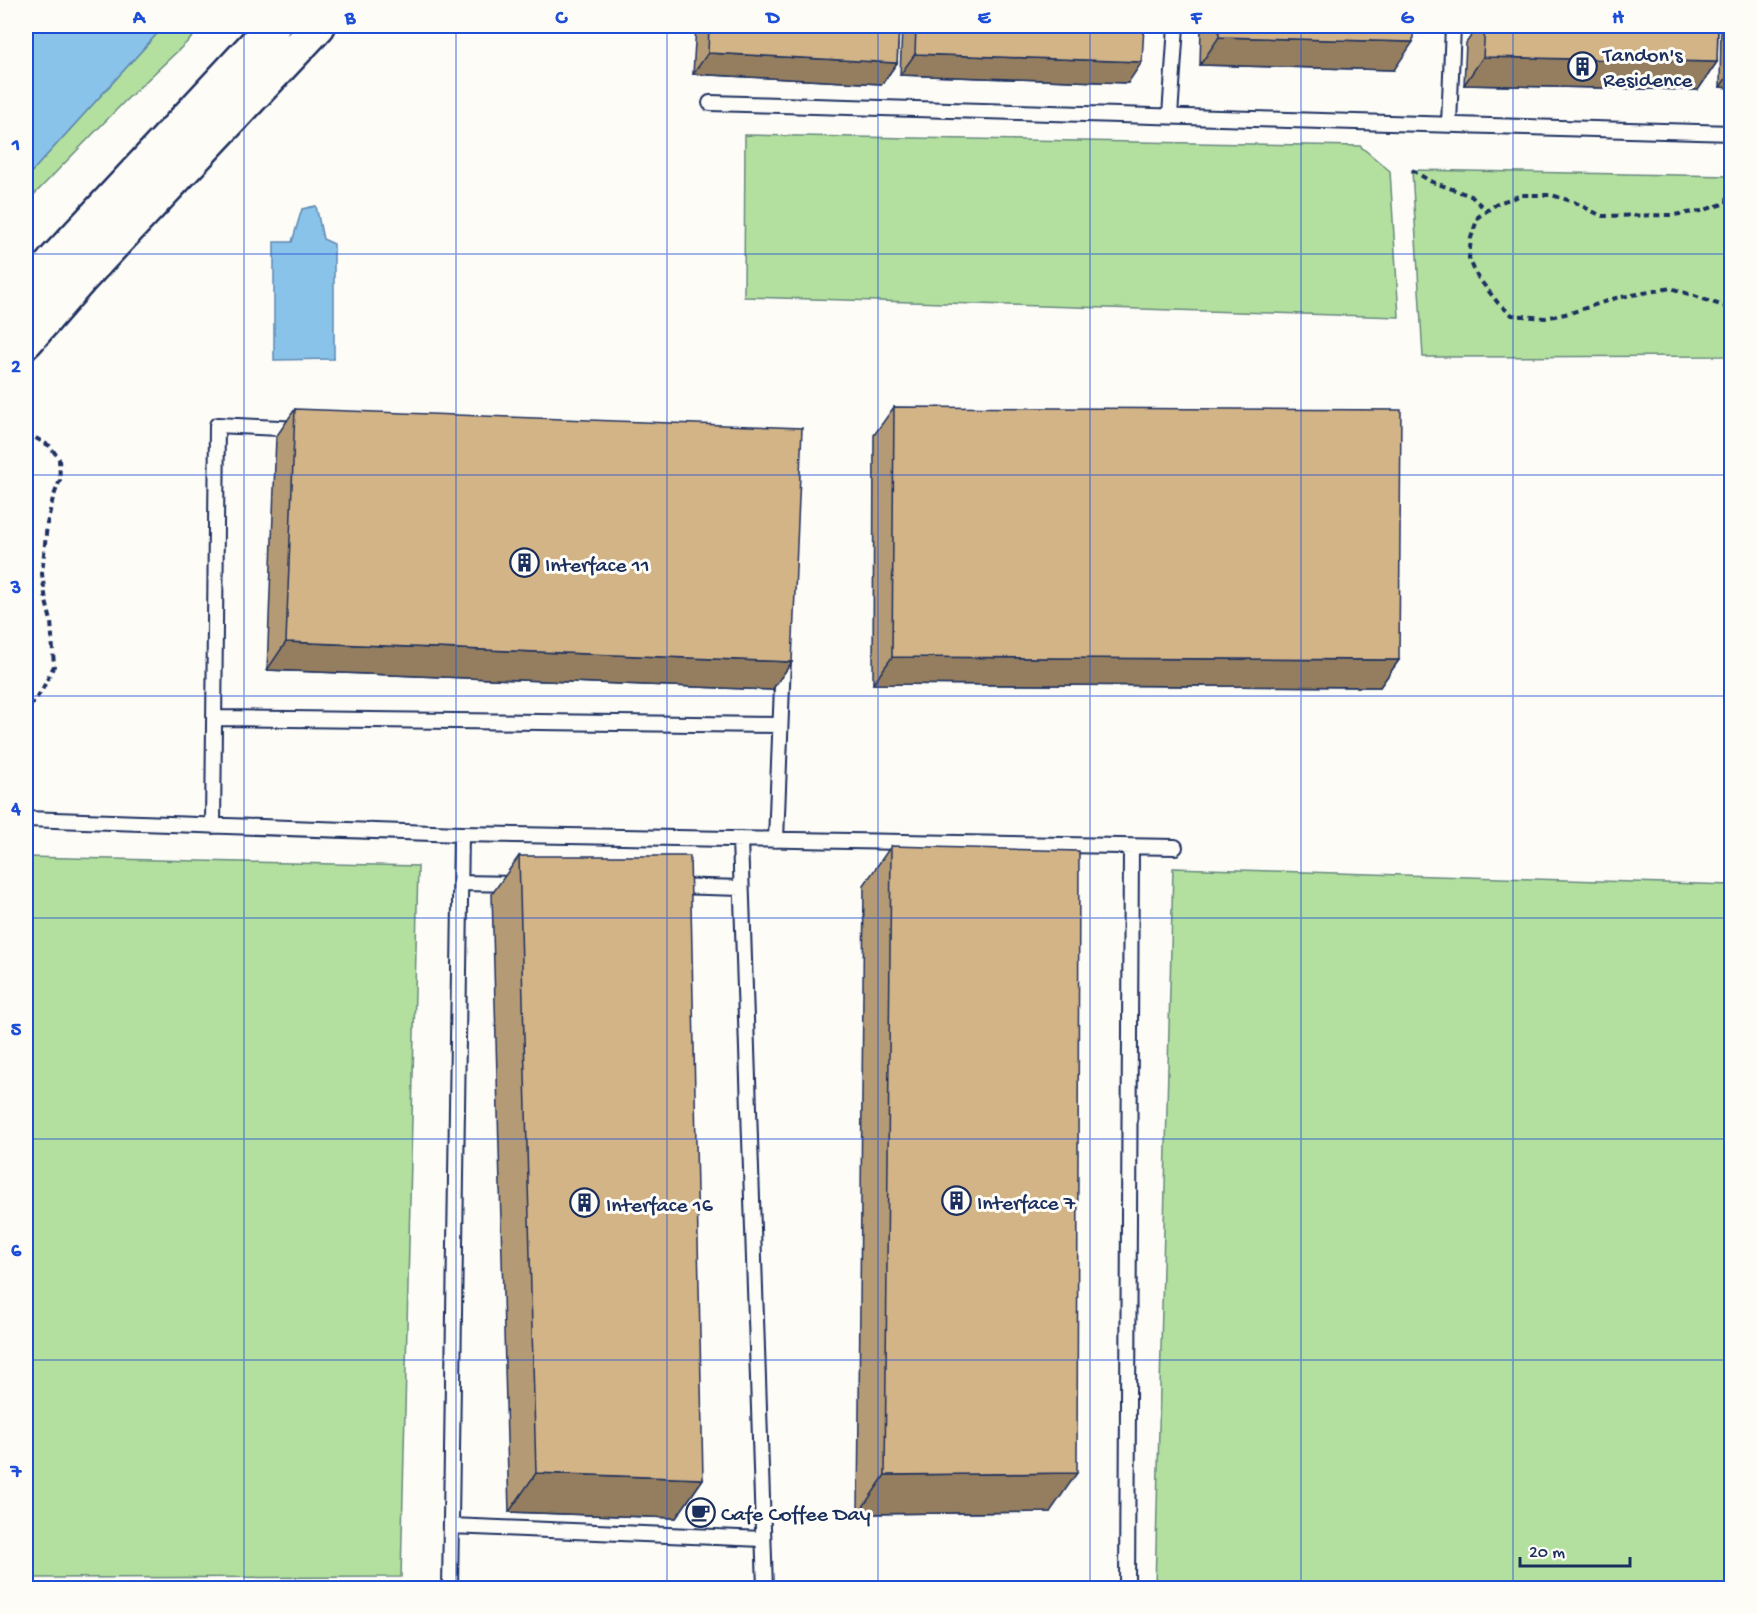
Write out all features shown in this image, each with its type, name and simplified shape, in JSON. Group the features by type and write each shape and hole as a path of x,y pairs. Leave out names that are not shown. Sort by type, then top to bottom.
{"street":[{"path":"26,294 273,26"},
{"path":"26,341 81,278 318,26"}],"lane":[{"path":"1170,116 1176,26"},
{"path":"1449,124 1453,26"},
{"path":"710,103 1729,133"},
{"path":"213,826 217,425 312,430"},
{"path":"776,840 783,642"},
{"path":"214,718 780,725"},
{"path":"26,819 461,834 1175,847"},
{"path":"450,1588 461,834"},
{"path":"740,839 765,1588"},
{"path":"1127,1588 1131,847"},
{"path":"461,883 531,884"},
{"path":"659,886 741,888"},
{"path":"451,1526 763,1539"}],"path":[{"path":"1729,133 1729,202 1701,212 1673,215 1602,216 1574,202 1552,195 1522,195 1498,203 1478,217 1471,238 1469,258 1477,276 1498,303 1512,315 1545,318 1570,313 1616,298 1671,288 1731,309"},
{"path":"1412,170 1431,181 1471,196 1487,211"},
{"path":"26,438 32,436 50,446 59,459 60,480 46,524 42,574 51,621 54,666 41,692 31,705 26,707"}],"green space":[{"path":"164,26 204,26 124,102 26,203 26,178"},
{"path":"745,135 1360,146 1390,171 1399,317 744,297"},
{"path":"1412,170 1731,176 1731,356 1423,357"},
{"path":"26,857 418,866 401,1577 26,1578"},
{"path":"1173,868 1731,885 1731,1588 1155,1588"}],"water":[{"path":"26,26 164,26 26,178"},
{"path":"316,206 323,239 334,244 334,359 274,360 274,242 292,242 302,209"}],"building":[{"path":"709,26 899,26 897,63 708,53"},
{"path":"916,26 1144,26 1142,62 915,54"},
{"path":"1219,26 1413,26 1413,42 1219,37"},
{"path":"1485,26 1718,26 1717,62 1483,57"},
{"path":"894,407 1401,410 1399,660 892,657"},
{"name":"Interface 11","path":"295,409 802,428 792,662 286,642"},
{"name":"Interface 7","path":"891,846 1079,851 1077,1473 885,1475"},
{"name":"Interface 16","path":"519,856 690,856 703,1479 536,1473"}],"place":[{"name":"Tandon's Residence","path":"1582,66"},
{"name":"Interface 11","path":"524,563"},
{"name":"Interface 7","path":"956,1201"},
{"name":"Interface 16","path":"585,1203"},
{"name":"Cafe Coffee Day","path":"700,1512"}]}
